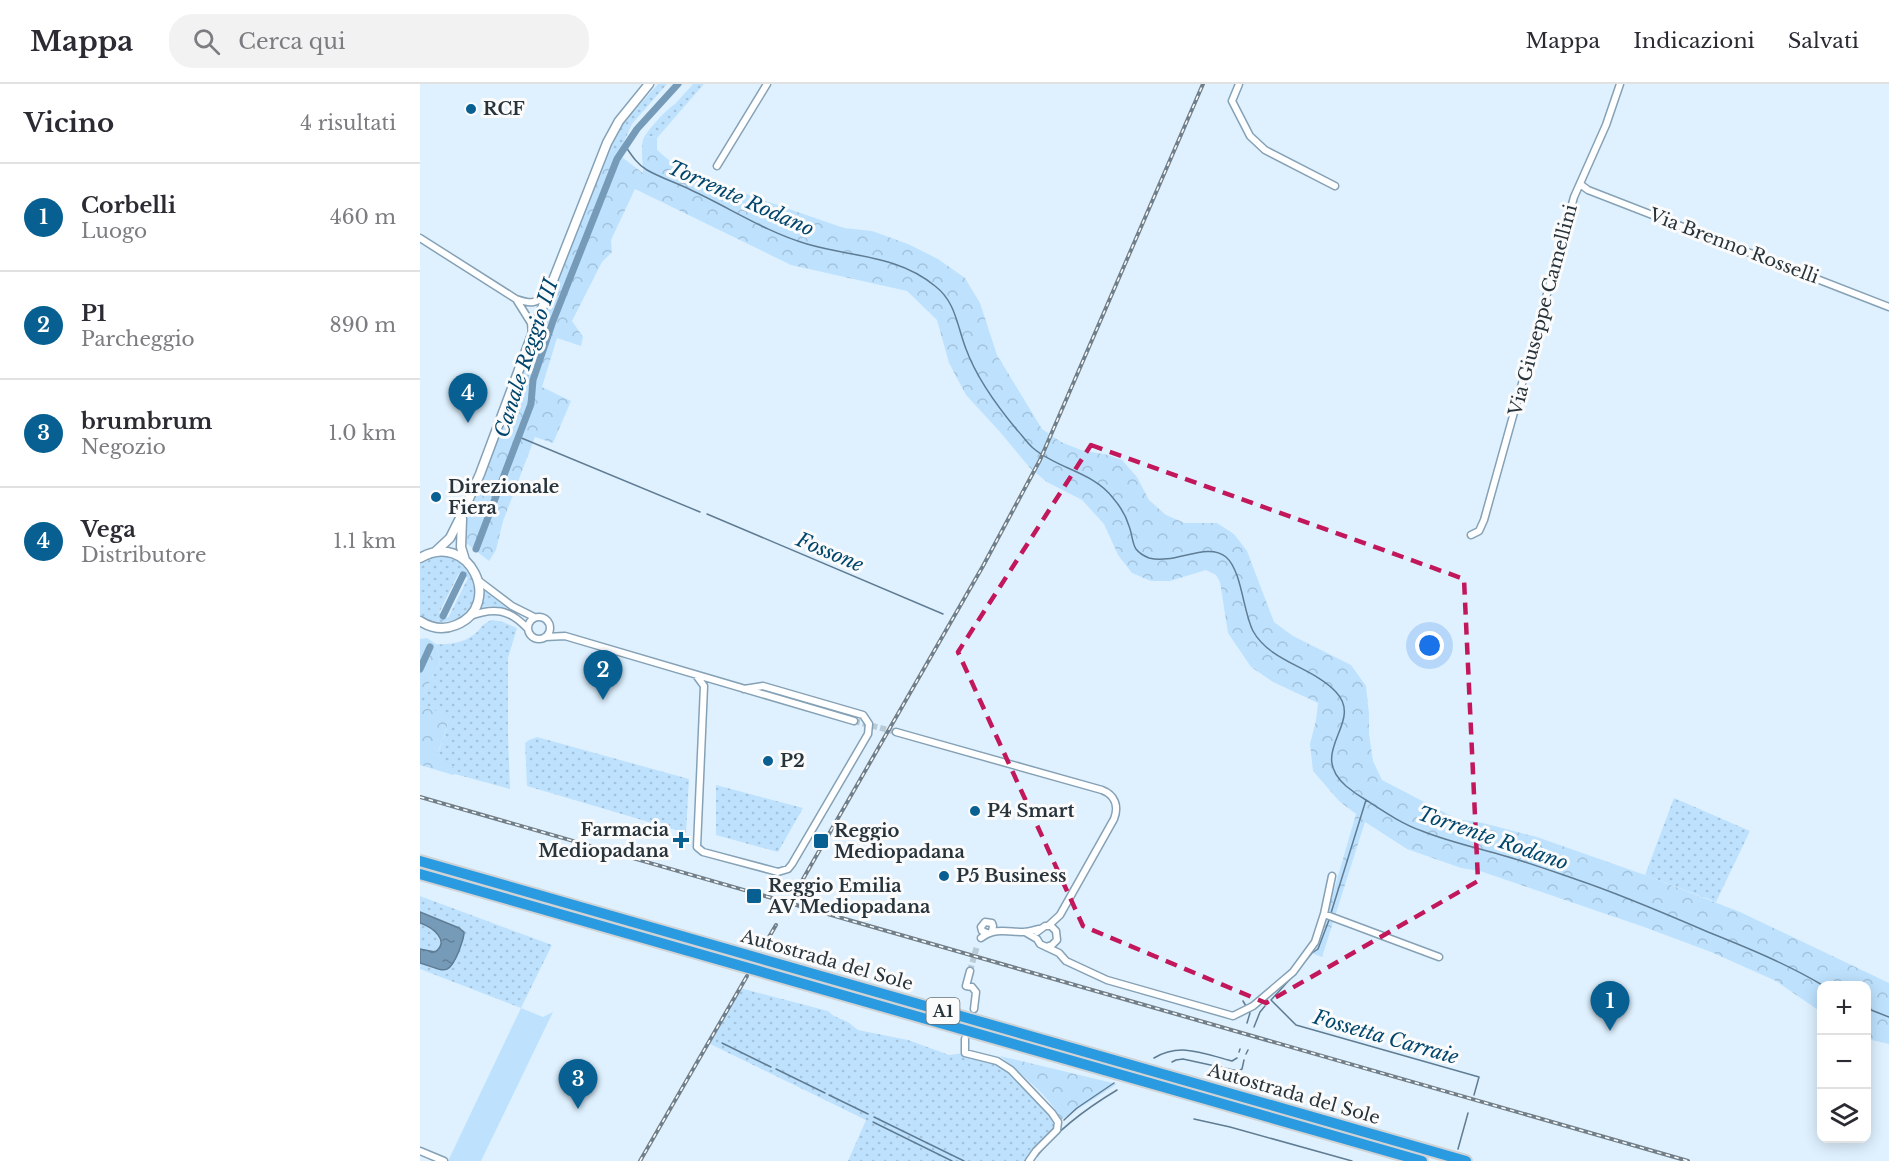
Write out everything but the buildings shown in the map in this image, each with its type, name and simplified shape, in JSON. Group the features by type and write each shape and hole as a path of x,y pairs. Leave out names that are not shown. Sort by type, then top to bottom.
{"highway":[{"name":"Autostrada del Sole","path":"420,861 1466,1161"},
{"name":"Autostrada del Sole","path":"420,874 1422,1161"}],"street":[{"path":"435,552 447,542 464,512 607,143 619,121 649,84"},
{"path":"717,166 767,84"},
{"path":"1239,84 1232,101 1250,136 1266,150 1335,186"},
{"name":"Via Giuseppe Camellini","path":"1471,535 1479,531 1484,520 1574,197 1606,125 1620,84"},
{"name":"Via Brenno Rosselli","path":"1580,183 1587,189 1889,307"},
{"path":"420,238 516,299 529,303 536,309 539,316"},
{"path":"529,303 537,302 547,295"},
{"path":"516,299 531,323 532,334"},
{"path":"527,317 539,316"},
{"path":"464,512 461,547 465,560"},
{"path":"421,557 435,552 447,552 465,560 479,581 512,606 534,618 544,618 565,636"},
{"path":"470,616 479,597 479,581"},
{"path":"422,625 447,628 480,612 501,611 515,617 534,638 565,636 854,721"},
{"path":"527,628 529,622 534,618"},
{"path":"545,637 550,631 549,623"},
{"path":"696,675 704,686 697,847 703,852 778,872 792,864 867,735 869,724 862,715 763,686 744,689"},
{"path":"896,732 1102,790 1112,796 1116,804 1114,819 1060,915 1056,931 1059,953"},
{"path":"1025,932 1037,939 1040,944 1059,953 1066,961 1111,982 1233,1016 1253,1006 1293,972 1315,942 1332,876"},
{"path":"1324,914 1439,957"},
{"path":"977,946 987,932 1002,929 1025,932 1039,929 1048,926 1060,915"},
{"path":"1048,926 1056,931"},
{"path":"1037,939 1039,929"},
{"path":"1046,946 1053,945 1057,940"},
{"path":"970,971 966,986 972,987 976,992 974,1009"},
{"path":"965,1039 965,1053 991,1058 1006,1066 1048,1107 1058,1122 1058,1130 1029,1161"},
{"path":"420,1152 444,1161"}],"highlighted area":[{"path":"1091,445 1464,579 1478,881 1266,1003 1083,926 958,652"}],"green space":[{"path":"658,84 667,84 632,124 618,155 609,151 623,123"},
{"path":"693,84 704,84 657,138 644,137 659,118"},
{"path":"644,137 657,138 657,150 670,161 754,197 844,228 872,231 908,244 938,259 965,278 980,303 997,355 1042,429 1061,442 1081,450 1122,460 1137,477 1149,500 1166,515 1185,523 1217,523 1234,534 1247,551 1274,622 1293,636 1351,665 1366,686 1373,761 1382,780 1457,819 1483,823 1537,837 1740,912 1889,983 1889,1044 1871,1040 1871,981 1817,981 1817,1009 1776,981 1711,952 1480,871 1461,868 1407,849 1365,822 1322,957 1314,954 1311,950 1327,914 1356,814 1339,801 1313,771 1310,744 1318,703 1273,682 1251,667 1228,633 1220,582 1216,575 1206,570 1170,581 1151,581 1132,573 1118,555 1104,524 1082,500 1047,482 1030,468 966,395 949,363 937,320 907,291 791,265 635,189 611,240 612,252 602,262 572,321 583,337 581,346 557,338 542,387 571,401 553,443 535,437 503,521 496,550 489,561 466,543 468,512 607,155 609,151 615,152 643,173"},
{"path":"443,556 452,557 464,565 473,577 475,589 468,610 458,618 447,622 434,621 420,615 420,564","holes":["459,573 468,578 448,618 439,613"]},
{"path":"485,590 508,608 489,606 480,608"},
{"path":"492,620 517,628 508,658 510,789 455,774 454,769 437,756 449,721 420,706 420,701 440,662 436,644 463,640"},
{"path":"427,638 436,644 440,662 420,701 420,639"},
{"path":"420,706 448,714 449,721 437,755 455,769 453,775 420,765"},
{"path":"537,737 689,779 686,833 527,786 525,743"},
{"path":"716,785 803,808 778,852 716,835"},
{"path":"1674,798 1750,831 1716,902 1645,875"},
{"path":"420,896 552,945 521,1008 420,969"},
{"path":"740,988 828,1011 858,1030 908,1040 949,1055 965,1053 991,1058 1011,1070 1059,1125 1029,1161 848,1161 866,1120 708,1043"},
{"path":"521,1008 543,1017 553,1012 481,1161 448,1161"},
{"path":"1000,1056 1117,1084 1061,1120 1042,1094"}],"water":[{"path":"420,912 464,932 459,951 448,969 444,970 420,963 420,949 435,952 441,943 434,931 420,923"}],"waterway":[{"name":"Canale Reggio III","path":"476,549 531,404 533,380 553,321 617,159 637,129 678,84"},
{"name":"Torrente Rodano","path":"626,147 638,163 647,170 777,233 807,244 874,258 906,268 942,292 952,307 971,360 988,392 1002,411 1033,448 1053,461 1086,476 1105,489 1116,501 1124,515 1135,547 1139,552 1149,558 1169,559 1210,551 1226,557 1231,563 1236,572 1253,631 1270,650 1327,683 1343,704 1344,715 1333,749 1332,761 1335,773 1346,786 1393,817 1431,835 1508,857 1625,897 1767,957 1817,982"},
{"name":"Fossone","path":"519,437 700,512"},
{"name":"Fossone","path":"707,514 943,614"},
{"name":"Canale Reggio III","path":"443,616 463,575"},
{"name":"Canale Reggio III","path":"420,669 430,647"},
{"name":"Fossetta Carraie","path":"1331,913 1366,800"},
{"name":"Fossetta Carraie","path":"1301,966 1318,949 1329,920"},
{"name":"Fossetta Carraie","path":"1292,977 1271,1000 1296,1025 1479,1077 1474,1095"},
{"path":"1243,1001 1246,1006"},
{"path":"1254,1027 1265,1006"},
{"name":"Torrente Rodano","path":"1871,1010 1889,1017"},
{"path":"1247,1023 1249,1011"},
{"path":"722,1043 771,1067"},
{"path":"1154,1058 1164,1053 1183,1050 1232,1061 1237,1058"},
{"path":"1246,1054 1248,1050"},
{"path":"1172,1062 1183,1059 1238,1071 1242,1069 1244,1060"},
{"path":"776,1069 825,1093"},
{"path":"1064,1120 1077,1108 1114,1083"},
{"path":"1037,1156 1074,1119 1117,1090"},
{"path":"829,1095 868,1114"},
{"name":"Fossetta Carraie","path":"1458,1149 1468,1113"},
{"path":"874,1117 964,1161"},
{"path":"1194,1119 1352,1161"},
{"path":"873,1122 952,1161"},
{"path":"1041,1142 1050,1133"},
{"path":"1025,1161 1032,1152"}],"tunnel":[{"path":"854,721 896,732"},
{"path":"970,971 977,946"}],"railway":[{"path":"799,886 983,566 1040,460 1203,84"},
{"path":"420,797 1688,1161"},
{"path":"762,949 776,925"},
{"path":"640,1161 747,976"}],"place":[{"name":"RCF","path":"471,109"},
{"name":"Vega","path":"468,423"},
{"name":"Direzionale Fiera","path":"436,497"},
{"name":"P1","path":"603,700"},
{"name":"P2","path":"768,761"},
{"name":"P4 Smart","path":"975,811"},
{"name":"Farmacia Mediopadana","path":"681,840"},
{"name":"Reggio Mediopadana","path":"821,841"},
{"name":"P5 Business","path":"944,876"},
{"name":"Reggio Emilia AV Mediopadana","path":"754,896"},
{"name":"Corbelli","path":"1610,1031"},
{"name":"brumbrum","path":"578,1109"}]}
